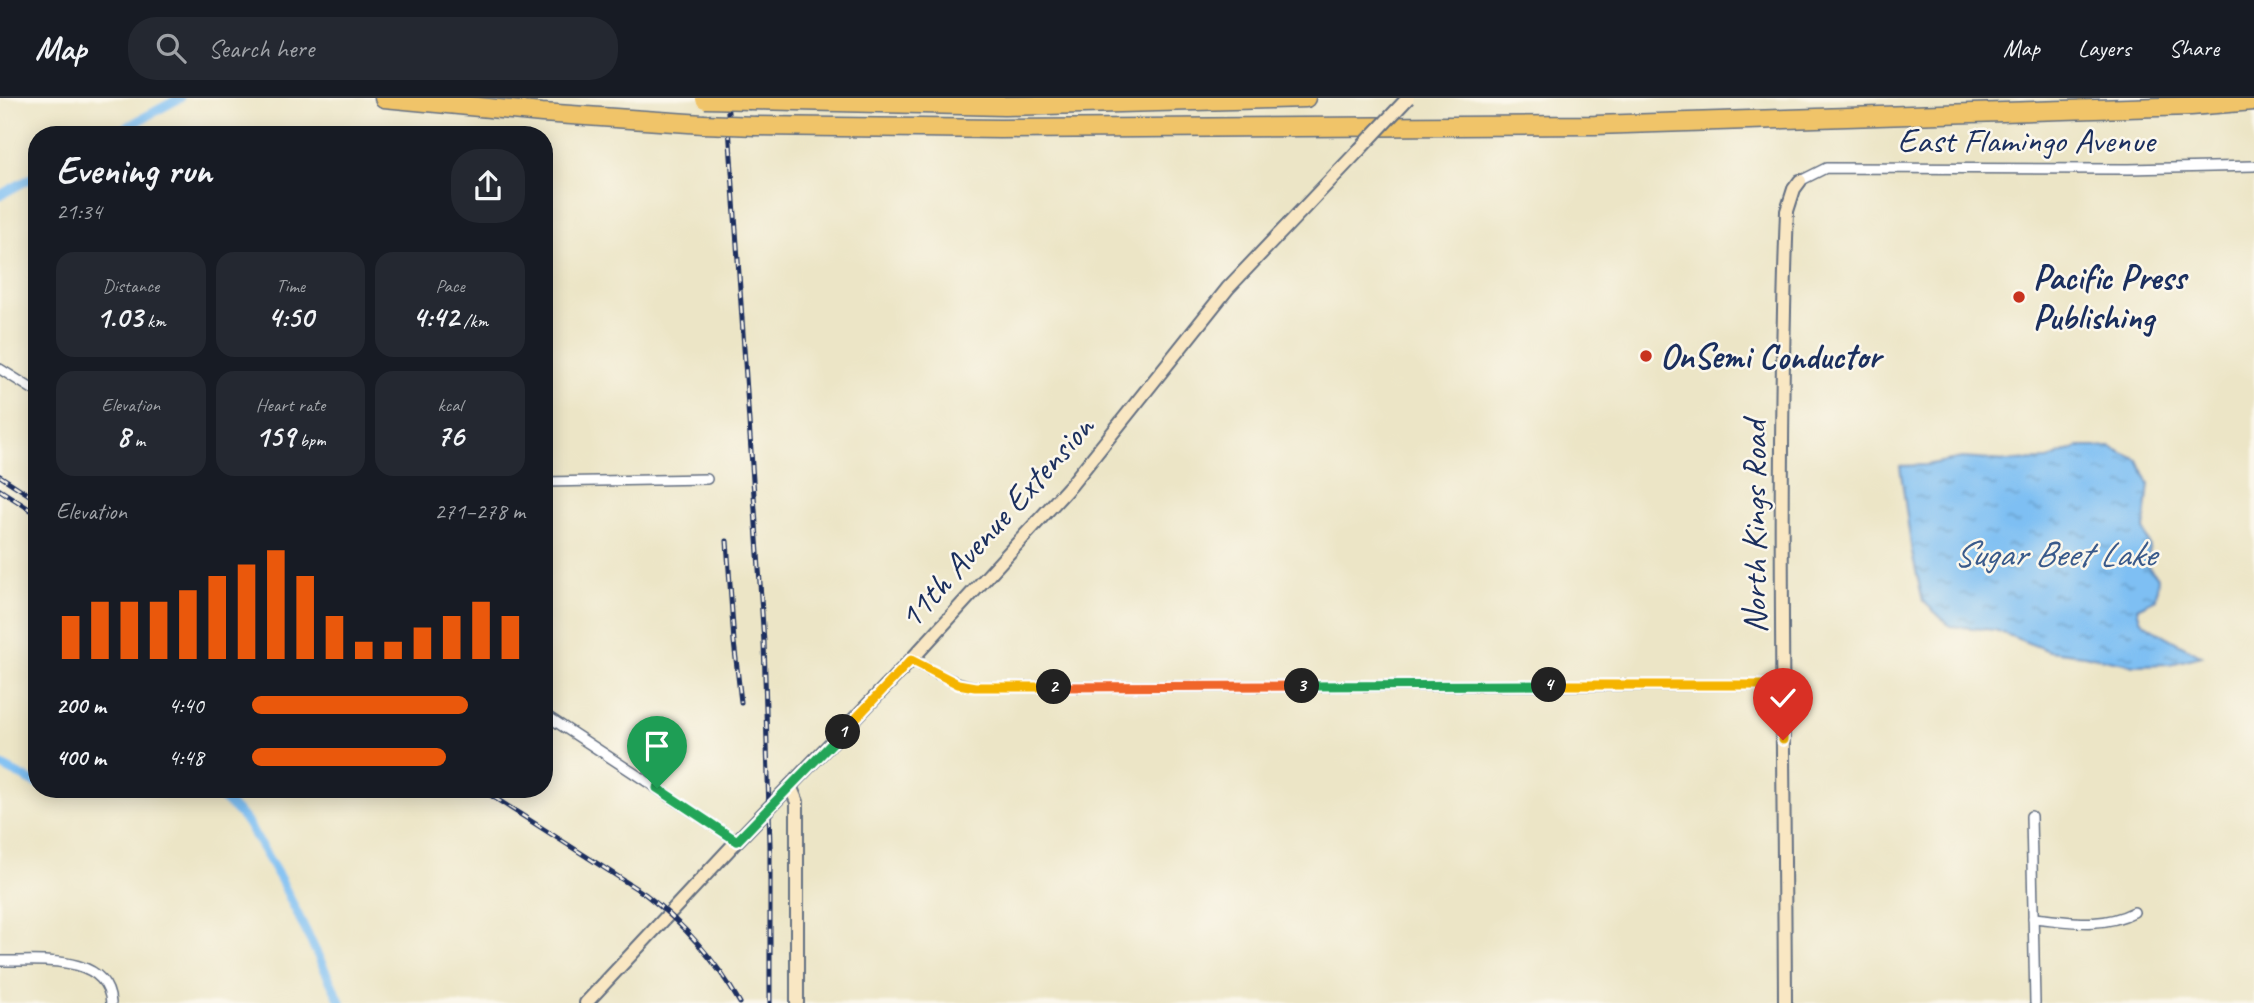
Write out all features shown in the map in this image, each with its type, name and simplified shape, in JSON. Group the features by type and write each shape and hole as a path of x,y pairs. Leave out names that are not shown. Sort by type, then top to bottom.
{"highway":[{"path":"384,98 542,113 703,124 1014,129 1595,125 2191,106 2254,101"},
{"path":"692,98 1004,106 1306,98"}],"street":[{"name":"11th Avenue Extension","path":"586,1003 911,660 1084,469 1228,288 1408,98"},
{"name":"East Flamingo Avenue","path":"1800,181 1826,168 2129,169 2254,166"},
{"name":"North Kings Road","path":"1785,1003 1780,487 1787,211 1794,189 1800,181"},
{"path":"0,369 28,386"},
{"path":"553,482 707,479"},
{"path":"911,660 951,681 975,687 1783,685"},
{"path":"553,720 737,841"},
{"path":"790,786 797,802 797,1003"},
{"path":"2031,816 2035,1003"},
{"path":"2033,918 2098,923 2119,920 2134,912"},
{"path":"0,961 70,962 89,969 102,978 110,992 111,1003"}],"water":[{"name":"Sugar Beet Lake","path":"2078,447 2110,447 2138,460 2149,484 2144,529 2150,547 2146,565 2158,577 2156,599 2137,608 2140,619 2159,633 2202,656 2170,664 2134,665 2049,651 1995,630 1950,626 1923,601 1912,553 1900,466 1926,465 1962,458 2047,460"}],"waterway":[{"path":"129,126 180,98"},
{"path":"0,195 28,180"},
{"path":"0,765 28,779"},
{"path":"222,798 247,822 281,880 341,1003"}],"railway":[{"path":"727,98 764,642 770,845 770,1003"},
{"path":"0,476 28,494"},
{"path":"0,490 28,508"},
{"path":"727,541 741,702"},
{"path":"495,798 660,906 710,957 740,1003"}],"place":[{"name":"Pacific Press Publishing","path":"2019,297"},
{"name":"OnSemi Conductor","path":"1646,356"}],"route":[{"path":"657,788 737,841 911,660 958,684 975,687 1783,685 1783,740"}]}
